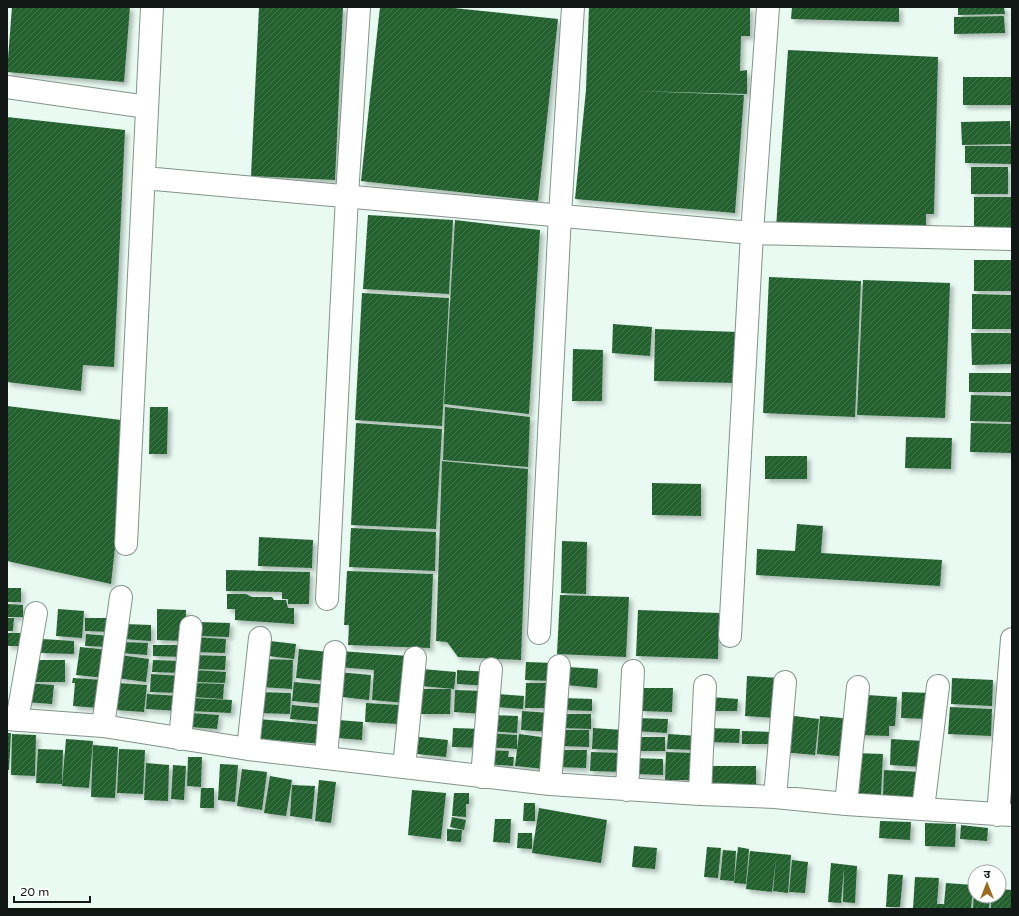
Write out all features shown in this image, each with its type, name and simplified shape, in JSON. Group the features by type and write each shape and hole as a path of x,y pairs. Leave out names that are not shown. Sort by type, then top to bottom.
{"street":[{"path":"126,544 152,7"},
{"path":"327,599 347,196 359,7"},
{"path":"539,634 572,7"},
{"path":"730,636 752,233 768,7"},
{"path":"7,87 147,107"},
{"path":"144,178 752,233 1012,239"},
{"path":"103,726 121,597"},
{"path":"36,613 12,719 103,726 248,749 550,784 700,794 775,796 846,804 1005,815 1012,640"},
{"path":"180,738 191,627"},
{"path":"248,749 260,638"},
{"path":"326,757 335,652"},
{"path":"404,767 414,658"},
{"path":"550,784 559,666"},
{"path":"482,777 492,670"},
{"path":"627,790 633,671"},
{"path":"775,796 785,682"},
{"path":"700,794 705,686"},
{"path":"923,809 938,686"},
{"path":"846,804 858,687"}],"building":[{"path":"12,7 130,7 124,82 7,72"},
{"path":"259,7 343,7 335,180 251,176"},
{"path":"380,7 444,7 558,19 538,201 361,181"},
{"path":"589,7 750,7 750,36 741,36 740,71 747,70 747,94 635,91 744,95 735,213 575,199 586,90"},
{"path":"792,7 899,7 899,22 791,19"},
{"path":"958,7 1004,7 1005,14 958,15"},
{"path":"1004,16 1005,33 954,34 954,17"},
{"path":"788,50 938,57 934,214 926,214 926,231 776,228"},
{"path":"963,77 1012,77 1012,105 963,105"},
{"path":"7,117 125,130 114,367 83,365 81,391 7,382"},
{"path":"1010,121 1011,144 962,145 961,122"},
{"path":"965,146 1012,146 1012,164 965,163"},
{"path":"971,167 1008,167 1008,194 971,194"},
{"path":"974,197 1012,197 1012,229 974,229"},
{"path":"368,215 453,220 449,294 363,289"},
{"path":"455,220 540,230 529,414 444,404"},
{"path":"974,260 1012,260 1012,291 974,291"},
{"path":"769,277 861,281 855,417 763,413"},
{"path":"863,280 950,283 945,418 857,415"},
{"path":"362,293 449,298 442,426 355,420"},
{"path":"972,294 1012,295 1012,329 972,329"},
{"path":"613,324 652,327 650,356 612,353"},
{"path":"655,329 738,332 736,383 654,381"},
{"path":"971,333 1012,333 1012,364 972,365"},
{"path":"573,349 603,350 602,401 572,401"},
{"path":"969,373 1012,373 1012,392 969,392"},
{"path":"971,395 1012,396 1012,422 970,421"},
{"path":"7,406 129,421 111,584 7,561"},
{"path":"150,407 168,407 167,454 149,454"},
{"path":"445,407 530,417 528,467 443,460"},
{"path":"356,423 442,429 436,529 351,525"},
{"path":"971,423 1012,424 1012,453 970,452"},
{"path":"906,437 952,438 951,469 905,468"},
{"path":"765,456 807,456 807,479 765,479"},
{"path":"442,461 528,469 521,660 458,657 447,642 436,641"},
{"path":"652,483 701,484 701,516 652,515"},
{"path":"797,524 823,526 821,553 942,560 940,586 756,575 757,549 795,551"},
{"path":"351,528 436,532 435,571 349,567"},
{"path":"259,537 313,540 312,568 258,566"},
{"path":"562,541 587,542 586,594 561,593"},
{"path":"226,570 310,572 309,604 288,604 288,599 282,599 282,592 226,591"},
{"path":"347,571 433,574 430,648 348,645 349,625 344,625"},
{"path":"7,588 21,588 21,602 7,602"},
{"path":"227,594 246,594 252,597 272,597 274,600 286,600 288,608 294,608 294,624 235,620 235,609 227,609"},
{"path":"560,595 629,597 626,657 557,654"},
{"path":"7,604 23,605 23,617 7,617"},
{"path":"58,609 84,611 82,638 56,636"},
{"path":"157,609 186,610 185,641 157,640"},
{"path":"638,610 719,613 718,659 636,656"},
{"path":"7,618 14,618 13,631 7,631"},
{"path":"85,618 113,618 113,632 85,631"},
{"path":"198,622 230,623 229,637 197,636"},
{"path":"124,624 151,625 151,641 123,639"},
{"path":"7,633 29,633 29,646 7,646"},
{"path":"86,634 112,636 111,647 85,646"},
{"path":"195,637 226,639 225,653 194,652"},
{"path":"42,639 74,641 74,654 41,653"},
{"path":"270,641 296,644 294,659 268,656"},
{"path":"122,642 148,643 147,655 121,653"},
{"path":"153,645 184,645 184,657 153,656"},
{"path":"80,647 109,650 106,678 76,675"},
{"path":"299,649 329,652 326,681 296,678"},
{"path":"340,651 409,656 405,703 372,700 374,670 339,667"},
{"path":"120,655 149,659 146,682 117,678"},
{"path":"194,655 226,656 225,670 193,669"},
{"path":"263,659 293,660 292,689 261,687"},
{"path":"31,660 65,660 65,682 31,682"},
{"path":"153,660 182,661 181,673 152,672"},
{"path":"526,662 554,663 554,681 525,680"},
{"path":"568,667 598,669 597,688 566,685"},
{"path":"422,669 456,672 454,689 421,686"},
{"path":"194,670 226,672 225,683 193,682"},
{"path":"457,670 489,672 489,686 457,684"},
{"path":"338,672 371,675 369,700 342,697 343,683 338,682"},
{"path":"151,674 181,676 180,693 150,692"},
{"path":"747,676 779,678 777,718 745,716"},
{"path":"73,678 103,680 100,708 73,706 75,683 72,683"},
{"path":"952,678 993,680 992,706 951,704"},
{"path":"294,682 328,685 326,704 292,701"},
{"path":"26,683 54,685 52,704 25,702"},
{"path":"118,683 147,685 144,712 115,710"},
{"path":"193,683 224,684 223,699 192,697"},
{"path":"526,683 553,683 552,708 525,708"},
{"path":"641,688 673,688 672,712 641,711"},
{"path":"421,689 451,689 450,714 420,714"},
{"path":"455,690 484,691 483,714 454,712"},
{"path":"258,692 291,693 290,714 257,713"},
{"path":"902,692 931,693 929,719 901,718"},
{"path":"147,694 180,696 180,711 146,709"},
{"path":"497,694 524,696 523,709 496,707"},
{"path":"867,695 897,697 895,726 889,726 889,736 858,735"},
{"path":"710,697 738,699 737,711 709,711"},
{"path":"191,698 232,700 231,713 190,711"},
{"path":"563,698 592,699 592,711 563,710"},
{"path":"366,703 400,705 398,724 365,722"},
{"path":"292,705 325,708 324,722 290,719"},
{"path":"950,707 992,709 991,736 948,734"},
{"path":"522,711 551,713 550,732 521,730"},
{"path":"191,713 219,715 217,729 190,727"},
{"path":"561,714 591,714 591,729 561,728"},
{"path":"488,715 518,716 517,733 487,731"},
{"path":"786,715 819,719 815,755 782,752"},
{"path":"820,716 852,719 848,757 817,754"},
{"path":"636,718 668,719 667,733 636,731"},
{"path":"259,719 325,725 324,744 257,739"},
{"path":"338,720 363,722 362,740 337,738"},
{"path":"453,728 484,729 483,748 452,747"},
{"path":"593,728 623,730 622,750 592,749"},
{"path":"707,728 740,729 739,743 707,742"},
{"path":"561,730 589,730 589,747 560,746"},
{"path":"742,731 773,732 773,744 742,744"},
{"path":"7,733 11,733 9,770 7,770"},
{"path":"486,733 517,735 517,749 486,747"},
{"path":"12,734 36,735 35,776 11,775"},
{"path":"519,734 549,738 545,769 515,766"},
{"path":"668,734 698,736 697,750 667,749"},
{"path":"419,737 448,740 446,757 417,754"},
{"path":"635,737 665,737 665,751 635,751"},
{"path":"66,739 93,741 89,788 62,786"},
{"path":"891,739 923,741 922,767 890,765"},
{"path":"93,745 118,747 115,798 91,797"},
{"path":"38,749 63,750 62,784 36,783"},
{"path":"119,749 145,750 143,794 117,793"},
{"path":"486,750 509,751 508,757 514,757 513,766 486,764"},
{"path":"558,750 587,750 586,768 558,767"},
{"path":"591,752 623,753 623,772 590,771"},
{"path":"666,752 693,753 692,780 665,780"},
{"path":"854,753 883,754 881,795 852,794"},
{"path":"188,757 202,757 201,787 187,786"},
{"path":"634,758 663,759 663,775 634,774"},
{"path":"146,763 169,765 168,801 144,800"},
{"path":"220,764 238,765 235,802 218,800"},
{"path":"173,765 186,766 184,800 171,799"},
{"path":"704,766 756,766 756,786 704,785"},
{"path":"242,769 267,772 262,810 237,806"},
{"path":"884,770 922,772 921,798 883,797"},
{"path":"270,776 292,780 286,816 264,813"},
{"path":"319,780 336,782 331,823 315,821"},
{"path":"292,785 315,786 312,819 290,816"},
{"path":"201,788 214,788 214,808 200,808"},
{"path":"412,790 446,793 441,839 408,835"},
{"path":"454,793 469,793 469,804 466,804 466,817 452,816"},
{"path":"524,803 535,803 535,821 523,821"},
{"path":"539,808 607,820 601,863 532,853"},
{"path":"452,817 466,820 464,830 450,827"},
{"path":"495,819 511,819 510,843 493,842"},
{"path":"880,821 911,822 910,840 879,838"},
{"path":"925,823 956,824 955,847 925,846"},
{"path":"961,825 988,828 987,841 960,839"},
{"path":"447,829 462,830 461,842 447,841"},
{"path":"518,833 532,833 532,849 517,848"},
{"path":"634,846 657,848 655,869 632,867"},
{"path":"707,847 721,848 718,878 704,877"},
{"path":"738,847 749,849 746,884 734,883"},
{"path":"723,850 736,851 734,881 720,880"},
{"path":"750,851 791,855 788,893 773,891 776,859 772,892 746,889"},
{"path":"792,860 808,862 805,893 789,892"},
{"path":"831,863 857,866 855,903 843,902 844,867 841,903 828,902"},
{"path":"888,874 903,875 900,907 886,907"},
{"path":"915,877 939,878 937,904 944,904 946,883 967,885 967,904 971,904 971,909 913,909"},
{"path":"1007,890 1012,890 1012,909 991,909 991,904 1007,904"},
{"path":"973,904 989,904 989,909 973,909"}]}
